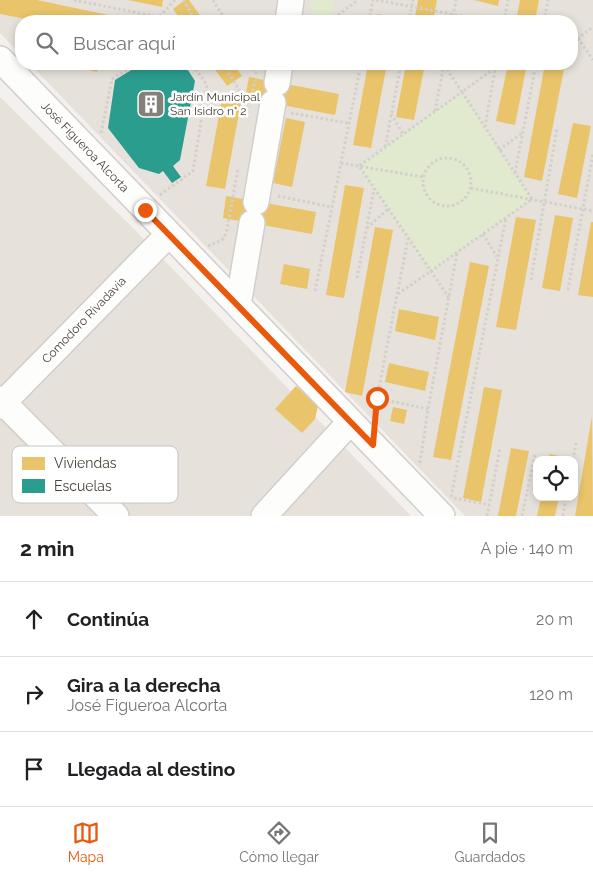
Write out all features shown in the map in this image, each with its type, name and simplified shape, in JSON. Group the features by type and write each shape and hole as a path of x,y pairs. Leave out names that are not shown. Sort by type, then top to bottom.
{"street":[{"path":"289,15 291,0"},
{"name":"José Figueroa Alcorta","path":"0,59 442,516"},
{"path":"238,305 259,206 273,94"},
{"name":"Comodoro Rivadavia","path":"1,403 174,240"},
{"path":"1,403 45,446"},
{"path":"264,516 350,422"},
{"path":"103,503 116,516"}],"path":[{"path":"74,0 140,15"},
{"path":"162,15 175,0"},
{"path":"183,0 192,15"},
{"path":"213,0 222,15"},
{"path":"338,15 358,0"},
{"path":"371,15 375,0 454,15 456,0"},
{"path":"410,15 413,0"},
{"path":"505,15 508,0"},
{"path":"545,15 548,0"},
{"path":"593,27 578,38 593,60"},
{"path":"96,158 112,79 126,70"},
{"path":"143,208 193,171 207,85 196,70"},
{"path":"233,70 273,94 349,123"},
{"path":"255,70 273,94"},
{"path":"315,291 359,70"},
{"path":"385,148 400,70"},
{"path":"435,111 443,70"},
{"path":"447,70 532,199"},
{"path":"359,166 490,70"},
{"path":"485,128 495,70"},
{"path":"515,174 535,70"},
{"path":"391,114 403,134"},
{"path":"531,280 557,128"},
{"path":"499,150 523,133"},
{"path":"568,290 593,154"},
{"path":"444,157 452,158 460,160 470,172 471,188 462,202 454,205 438,205 426,194 423,178 430,164 444,157"},
{"path":"340,163 423,178"},
{"path":"174,240 211,245 222,240 226,234 239,166"},
{"path":"359,166 449,298"},
{"path":"471,188 593,211"},
{"path":"358,278 374,189"},
{"path":"398,294 532,199"},
{"path":"259,206 332,206"},
{"path":"367,228 388,209"},
{"path":"489,506 451,498 506,218"},
{"path":"483,234 498,258"},
{"path":"373,445 377,398 408,238"},
{"path":"416,490 428,409 457,252"},
{"path":"377,398 428,409"},
{"path":"574,456 576,443"},
{"path":"486,516 500,448"},
{"path":"522,516 535,454"},
{"path":"563,516 565,501"}],"shaded area":[{"path":"0,0 593,0 593,516 465,516 36,70 578,70 578,15 15,15 15,49 0,33"},
{"path":"0,97 135,230 411,516 0,516"}],"green space":[{"path":"312,0 334,0 332,15 310,14"},
{"path":"462,92 532,199 431,271 359,166"}],"building: Viviendas":[{"path":"0,0 37,0 108,15 15,15 15,17 0,14"},
{"path":"128,0 163,0 162,7"},
{"path":"185,0 189,0 200,15 178,15 173,9"},
{"path":"418,0 437,0 434,15 415,15"},
{"path":"474,0 499,0 498,6"},
{"path":"520,0 539,0 536,15 517,15"},
{"path":"215,70 238,70 242,76 227,86"},
{"path":"367,70 386,70 371,148 353,145"},
{"path":"405,70 424,70 414,120 396,117"},
{"path":"507,70 526,70 515,125 496,121"},
{"path":"544,70 564,70 542,181 524,177"},
{"path":"249,77 339,94 335,115 245,98"},
{"path":"223,93 242,97 225,189 206,186"},
{"path":"286,118 305,122 292,187 273,183"},
{"path":"573,123 591,126 577,198 558,194"},
{"path":"345,185 364,188 344,298 326,295"},
{"path":"226,196 316,212 312,234 223,218"},
{"path":"555,215 573,218 560,291 542,288"},
{"path":"516,217 536,220 516,330 496,327"},
{"path":"591,222 593,222 593,297 578,295"},
{"path":"375,227 393,230 362,396 345,392"},
{"path":"470,262 489,266 451,460 433,457"},
{"path":"284,264 310,269 307,289 280,284"},
{"path":"399,309 439,317 435,340 395,331"},
{"path":"389,363 429,372 425,391 385,382"},
{"path":"296,386 318,406 315,419 302,433 275,409"},
{"path":"484,387 502,390 481,502 463,498"},
{"path":"393,407 407,410 404,424 390,421"},
{"path":"592,416 593,516 575,516"},
{"path":"511,448 529,451 516,516 498,516"},
{"path":"540,501 558,501 555,516 537,516"}],"building: Escuelas":[{"name":"Jardín Municipal San Isidro n° 2","path":"131,70 188,70 195,81 180,160 173,166 181,177 172,183 163,171 159,174 139,168 108,128 115,80"}],"place":[{"name":"Jardín Municipal San Isidro n° 2","path":"151,104"}],"route":[{"path":"145,210 373,445 377,398"}]}
